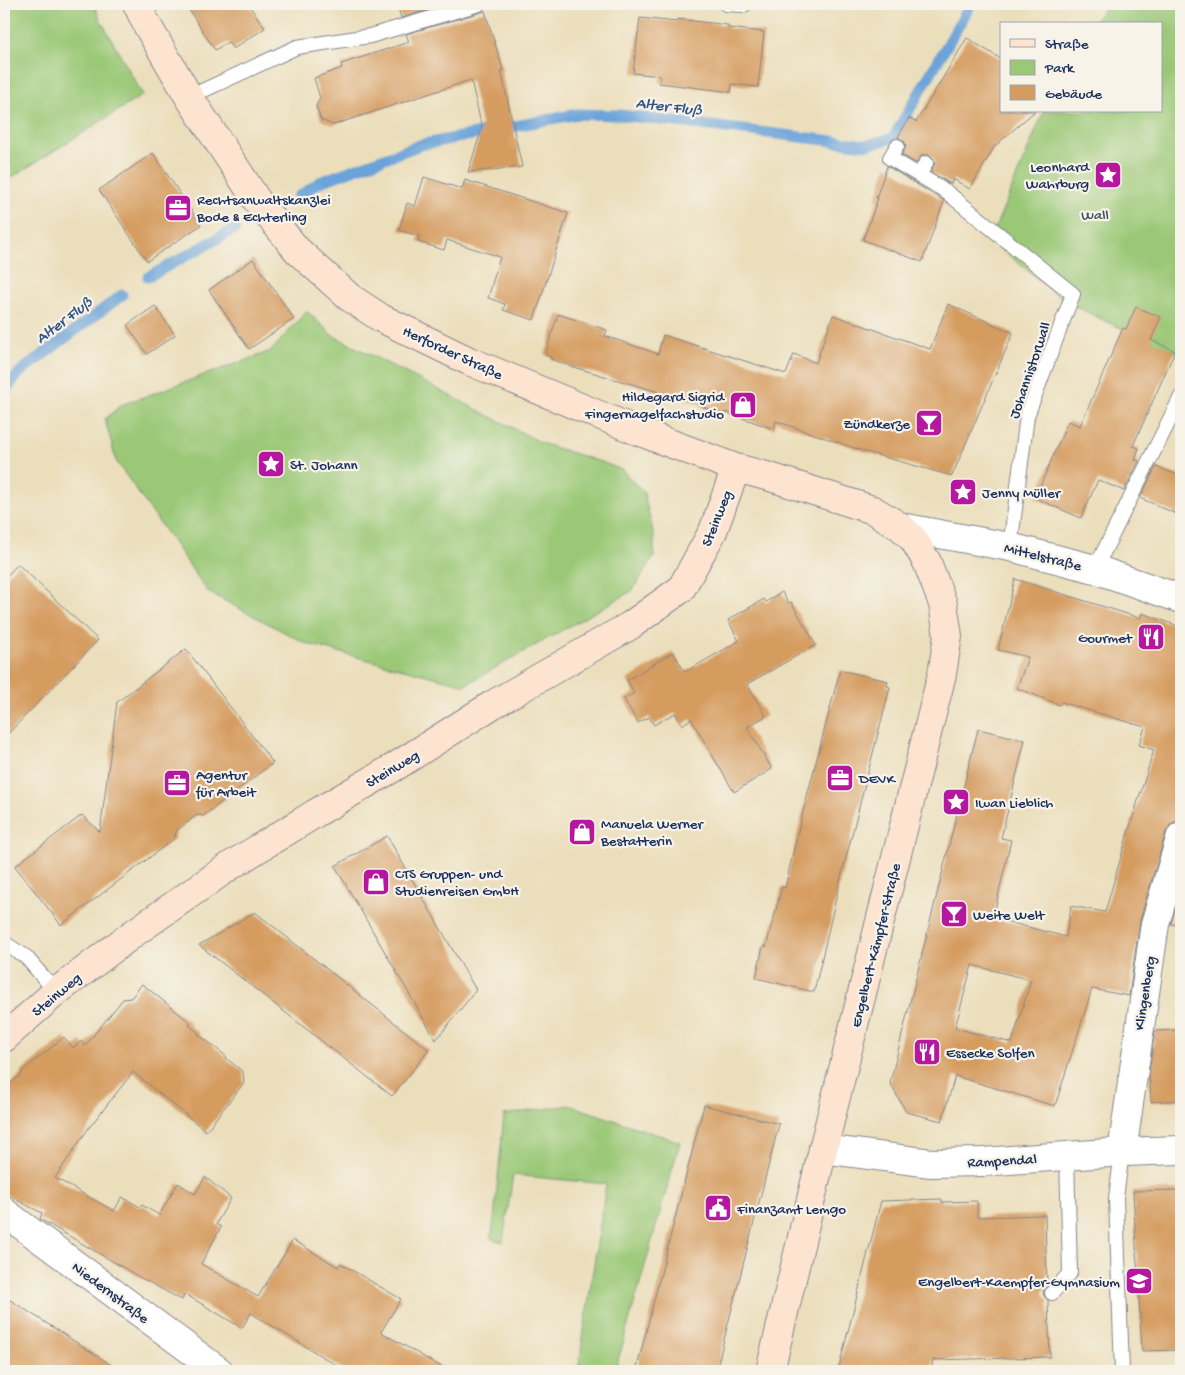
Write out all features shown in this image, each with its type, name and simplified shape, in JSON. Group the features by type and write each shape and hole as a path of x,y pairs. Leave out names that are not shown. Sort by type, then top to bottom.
{"street":[{"name":"Herforder Straße","path":"137,4 147,25 189,97 258,202 297,250 349,297 381,318 469,361 640,432 736,468 873,510 901,527"},
{"name":"Steinweg","path":"4,1038 56,992 134,933 230,866 393,768 492,705 631,625 681,589 713,531 736,468"},
{"name":"Mittelstraße","path":"901,527 1010,547 1095,569 1181,599"},
{"name":"Engelbert-Kämpfer-Straße","path":"770,1371 823,1149 942,674 948,636 943,604 927,562 914,540 901,527"},
{"name":"Klingenberg","path":"1122,1152 1155,924 1181,836"},
{"name":"Rampendal","path":"823,1149 931,1164 1181,1150"},
{"name":"Niedernstraße","path":"4,1212 219,1371"}],"lane":[{"path":"189,97 297,47 370,36 479,4"},
{"path":"726,4 744,5"},
{"name":"Johannistorwall","path":"897,146 890,158 922,169 944,190 1072,294 1027,416 1010,547"},
{"path":"1095,569 1181,397"},
{"path":"4,943 26,957 56,992"},
{"path":"1122,1152 1116,1198 1122,1371"},
{"path":"1052,1293 1070,1273 1067,1156"}],"green space":[{"path":"4,4 94,4 100,19 143,95 4,181"},
{"name":"Wall","path":"1108,4 1181,4 1181,354 1107,322 1065,301 990,240 1044,112 1162,112 1162,22 1094,22"},
{"name":"St. Johann","path":"307,311 332,335 544,444 622,470 644,493 654,536 654,557 632,591 465,685 307,644 208,592 116,461 105,419 121,405 271,351"},
{"path":"569,1105 680,1142 615,1371 578,1371 606,1184 513,1175 503,1242 491,1239 504,1115"},
{"path":"1073,1369 1073,1371 935,1371 935,1370"}],"building":[{"path":"185,4 248,4 265,28 233,49 228,42 215,50"},
{"path":"397,4 449,4 401,18"},
{"path":"485,11 503,70 501,70 522,167 468,172 482,128 471,80 333,125 321,120 316,106 320,98 314,78 342,68 341,64 409,42 406,34"},
{"path":"640,18 677,22 677,19 728,25 728,28 764,32 758,87 732,84 731,92 659,83 660,76 633,73"},
{"path":"967,38 1000,58 1000,112 1034,112 995,146 970,189 953,179 951,184 931,172 935,163 930,155 922,155 916,163 902,155 906,146 904,141 898,137 909,118 916,122"},
{"path":"153,153 201,225 147,261 99,190"},
{"path":"887,166 944,201 922,262 863,240"},
{"path":"424,177 462,189 465,180 568,213 534,320 503,310 505,304 488,298 500,257 447,240 444,250 418,242 419,236 399,230 407,203 415,206"},
{"path":"253,259 294,319 249,349 209,290"},
{"path":"948,304 1013,333 952,476 866,452 776,421 774,429 725,412 724,414 700,406 700,404 570,366 545,355 558,314 607,330 605,336 658,354 663,335 786,374 794,354 816,363 833,315 930,349"},
{"path":"155,306 175,335 147,354 127,325"},
{"path":"1136,307 1161,317 1151,340 1175,351 1133,446 1139,448 1135,460 1139,461 1124,491 1098,480 1081,518 1035,498 1068,421 1080,426 1123,328 1126,329"},
{"path":"1156,467 1181,476 1181,516 1140,498"},
{"path":"18,564 98,640 4,738 4,579"},
{"path":"1015,579 1140,618 1142,613 1181,627 1181,821 1171,824 1166,832 1140,920 1129,996 1092,989 1055,1106 955,1076 942,1121 906,1112 890,1083 978,729 1025,740 1001,838 1011,840 993,918 1066,937 1071,906 1105,912 1154,750 1139,745 1145,727 1061,702 1060,705 1017,688 1028,657 998,650","holes":["972,965 1031,980 1012,1043 955,1028"]},
{"path":"782,592 788,603 791,602 816,645 747,684 766,716 747,727 772,769 734,792 691,719 682,725 675,713 654,725 649,717 638,723 624,699 634,693 627,680 673,652 685,672 739,641 728,620 764,599 766,602"},
{"name":"Agentur für Arbeit","path":"186,649 273,763 203,816 197,815 176,831 175,838 61,925 15,866 82,815 100,832 117,702"},
{"path":"840,670 888,681 887,686 890,687 840,881 814,992 756,978 763,946 766,947 782,887 785,888"},
{"path":"387,836 476,990 436,1040 335,866"},
{"path":"1181,890 1181,926 1171,924"},
{"path":"255,912 429,1050 392,1096 199,945"},
{"path":"142,984 191,1023 189,1025 198,1034 243,1072 244,1083 206,1131 133,1072 88,1129 55,1178 114,1211 122,1197 140,1207 142,1205 159,1215 178,1183 195,1194 205,1177 231,1198 216,1224 221,1227 201,1264 258,1297 293,1240 338,1267 340,1263 401,1299 381,1332 448,1371 346,1371 251,1313 242,1328 185,1294 182,1300 40,1219 42,1213 4,1193 4,1089 23,1073 21,1072 64,1037 73,1048 81,1041 85,1046 123,999 131,998"},
{"path":"1181,1030 1181,1100 1151,1102 1149,1071 1155,1031"},
{"name":"Finanzamt Lemgo","path":"704,1105 779,1124 716,1371 636,1371"},
{"path":"1181,1190 1181,1350 1142,1351 1133,1191"},
{"path":"942,1199 942,1202 977,1201 977,1217 1045,1215 1047,1285 1043,1292 1048,1300 1050,1357 933,1360 931,1371 838,1371 881,1201"},
{"path":"4,1296 121,1371 4,1371"}],"waterway":[{"name":"Alter Fluß","path":"298,197 320,182 420,145 577,114 620,115 866,145 893,138 971,4"},
{"name":"Alter Fluß","path":"148,277 235,229"},
{"name":"Alter Fluß","path":"4,392 20,372 122,295"}],"place":[{"name":"Leonhard Wahrburg","path":"1108,175"},
{"name":"Rechtsanwaltskanzlei Bode & Echterling","path":"178,208"},
{"name":"Hildegard Sigrid Fingernagelfachstudio","path":"743,405"},
{"name":"Zündkerze","path":"929,423"},
{"name":"St. Johann","path":"271,464"},
{"name":"Jenny Müller","path":"963,492"},
{"name":"Gourmet","path":"1151,637"},
{"name":"DEVK","path":"840,778"},
{"name":"Agentur für Arbeit","path":"177,783"},
{"name":"Iwan Lieblich","path":"956,802"},
{"name":"Manuela Werner Bestatterin","path":"582,832"},
{"name":"CTS Gruppen- und Studienreisen GmbH","path":"376,882"},
{"name":"Weite Welt","path":"954,914"},
{"name":"Essecke Solfen","path":"927,1052"},
{"name":"Finanzamt Lemgo","path":"718,1208"},
{"name":"Engelbert-Kaempfer-Gymnasium","path":"1139,1281"}]}
